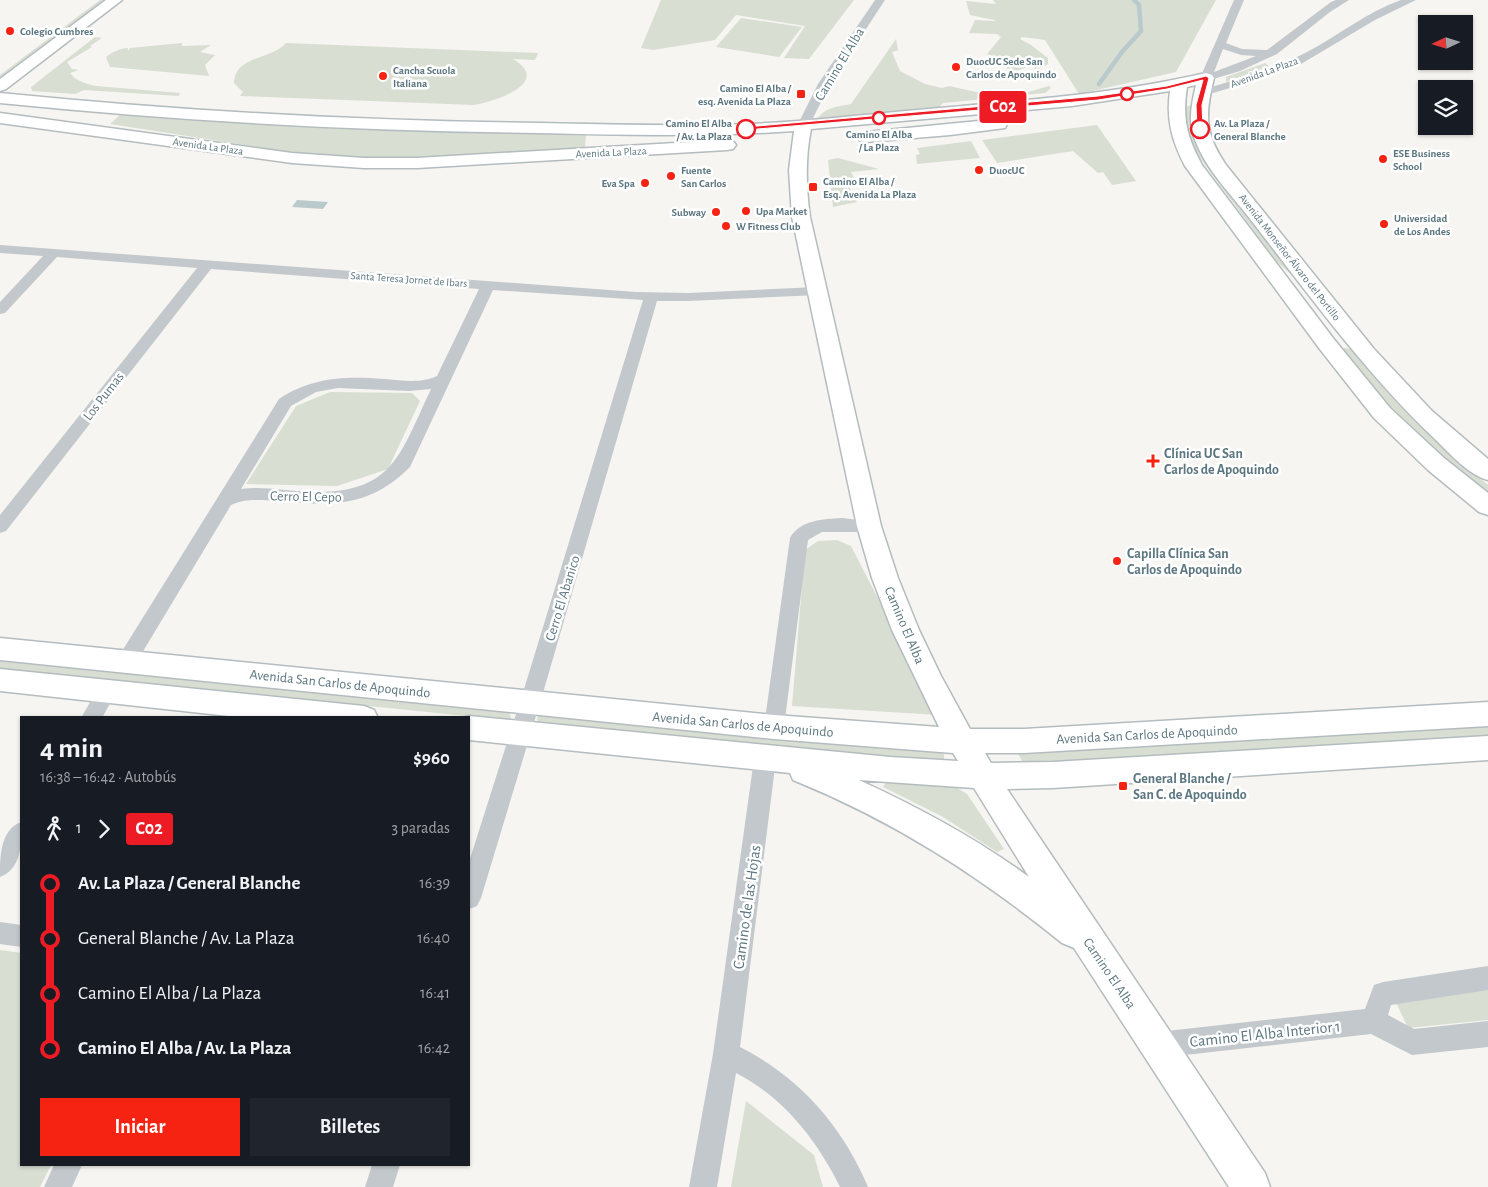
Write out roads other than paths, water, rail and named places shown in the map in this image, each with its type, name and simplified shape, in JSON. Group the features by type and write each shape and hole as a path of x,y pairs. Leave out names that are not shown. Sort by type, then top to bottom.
{"main road":[{"path":"0,86 115,0"},
{"name":"Avenida La Plaza","path":"850,138 950,130 1204,86"},
{"name":"Avenida Monseñor Álvaro del Portillo","path":"1204,86 1199,118 1203,139 1225,174 1358,344 1395,388 1446,437 1488,472"},
{"name":"Avenida La Plaza","path":"0,118 292,158 364,163 425,162 601,152 802,133 1098,98 1178,92"},
{"name":"Avenida Monseñor Álvaro del Portillo","path":"1178,92 1176,121 1179,135 1194,166 1321,336 1361,388 1408,438 1488,506"},
{"name":"Avenida La Plaza","path":"0,98 121,111 383,125 604,129 746,129 802,133 832,139"},
{"path":"98,131 105,119 121,111"},
{"path":"601,152 612,147 617,140 614,134 604,129"},
{"name":"Camino El Alba","path":"802,133 798,196 818,291 869,526 883,571 912,645 934,691 983,776 1031,853 1251,1187"},
{"name":"Avenida San Carlos de Apoquindo","path":"0,649 774,728 963,741 1034,741 1488,714"},
{"path":"0,680 345,716"},
{"path":"470,728 765,759 983,776 1053,775 1488,748"},
{"path":"765,759 863,794 944,837 1021,890 1095,949"}],"street":[{"name":"Camino El Alba","path":"802,133 824,84 880,0"},
{"name":"Avenida Monseñor Álvaro del Portillo","path":"1204,86 1239,0"},
{"name":"Avenida La Plaza","path":"1204,86 1227,72 1283,45 1318,15 1344,0"},
{"name":"Avenida La Plaza","path":"1204,86 1275,70 1310,55 1380,6 1411,0"},
{"path":"1221,45 1241,52 1271,52"},
{"path":"1258,58 1270,64 1275,70"},
{"name":"Santa Teresa Jornet de Ibars","path":"0,249 652,297 818,291"},
{"path":"0,310 54,253"},
{"name":"Los Pumas","path":"0,527 206,264"},
{"name":"Cerro El Cepo","path":"223,502 244,494 331,499 354,495 377,486 392,475 404,463 488,285"},
{"name":"Cerro El Abanico","path":"470,895 530,703 652,297"},
{"path":"126,662 279,410 300,392 330,382 419,386 434,383 445,378"},
{"path":"774,728 799,538 806,531 817,527 869,526"},
{"path":"92,716 107,691"},
{"name":"Camino de las Hojas","path":"703,1187 726,1054 765,759"},
{"path":"0,867 20,834"},
{"path":"0,933 20,936"},
{"path":"1488,978 1383,994 1373,1021 1412,1042 1488,1034"},
{"name":"Camino El Alba Interior 1","path":"1158,1045 1373,1021"},
{"path":"726,1054 764,1073 788,1092 810,1115 830,1142 854,1187"},
{"path":"58,1187 68,1166"},
{"path":"379,1187 386,1166"}],"waterway":[{"path":"1099,84 1122,52 1141,31 1139,5 1134,0"}],"place":[{"name":"Colegio Cumbres","path":"10,31"},
{"name":"DuocUC Sede San Carlos de Apoquindo","path":"956,67"},
{"name":"Cancha Scuola Italiana","path":"383,76"},
{"name":"Camino El Alba / esq. Avenida La Plaza","path":"801,94"},
{"name":"Camino El Alba / La Plaza","path":"879,118"},
{"name":"Camino El Alba / Av. La Plaza","path":"746,129"},
{"name":"Av. La Plaza / General Blanche","path":"1200,129"},
{"name":"ESE Business School","path":"1383,159"},
{"name":"DuocUC","path":"979,170"},
{"name":"Fuente San Carlos","path":"671,176"},
{"name":"Eva Spa","path":"645,183"},
{"name":"Camino El Alba / Esq. Avenida La Plaza","path":"813,187"},
{"name":"Upa Market","path":"746,211"},
{"name":"Subway","path":"716,212"},
{"name":"Universidad de Los Andes","path":"1384,224"},
{"name":"W Fitness Club","path":"726,226"},
{"name":"Clínica UC San Carlos de Apoquindo","path":"1153,461"},
{"name":"Capilla Clínica San Carlos de Apoquindo","path":"1117,561"},
{"name":"General Blanche / San C. de Apoquindo","path":"1123,786"}]}
